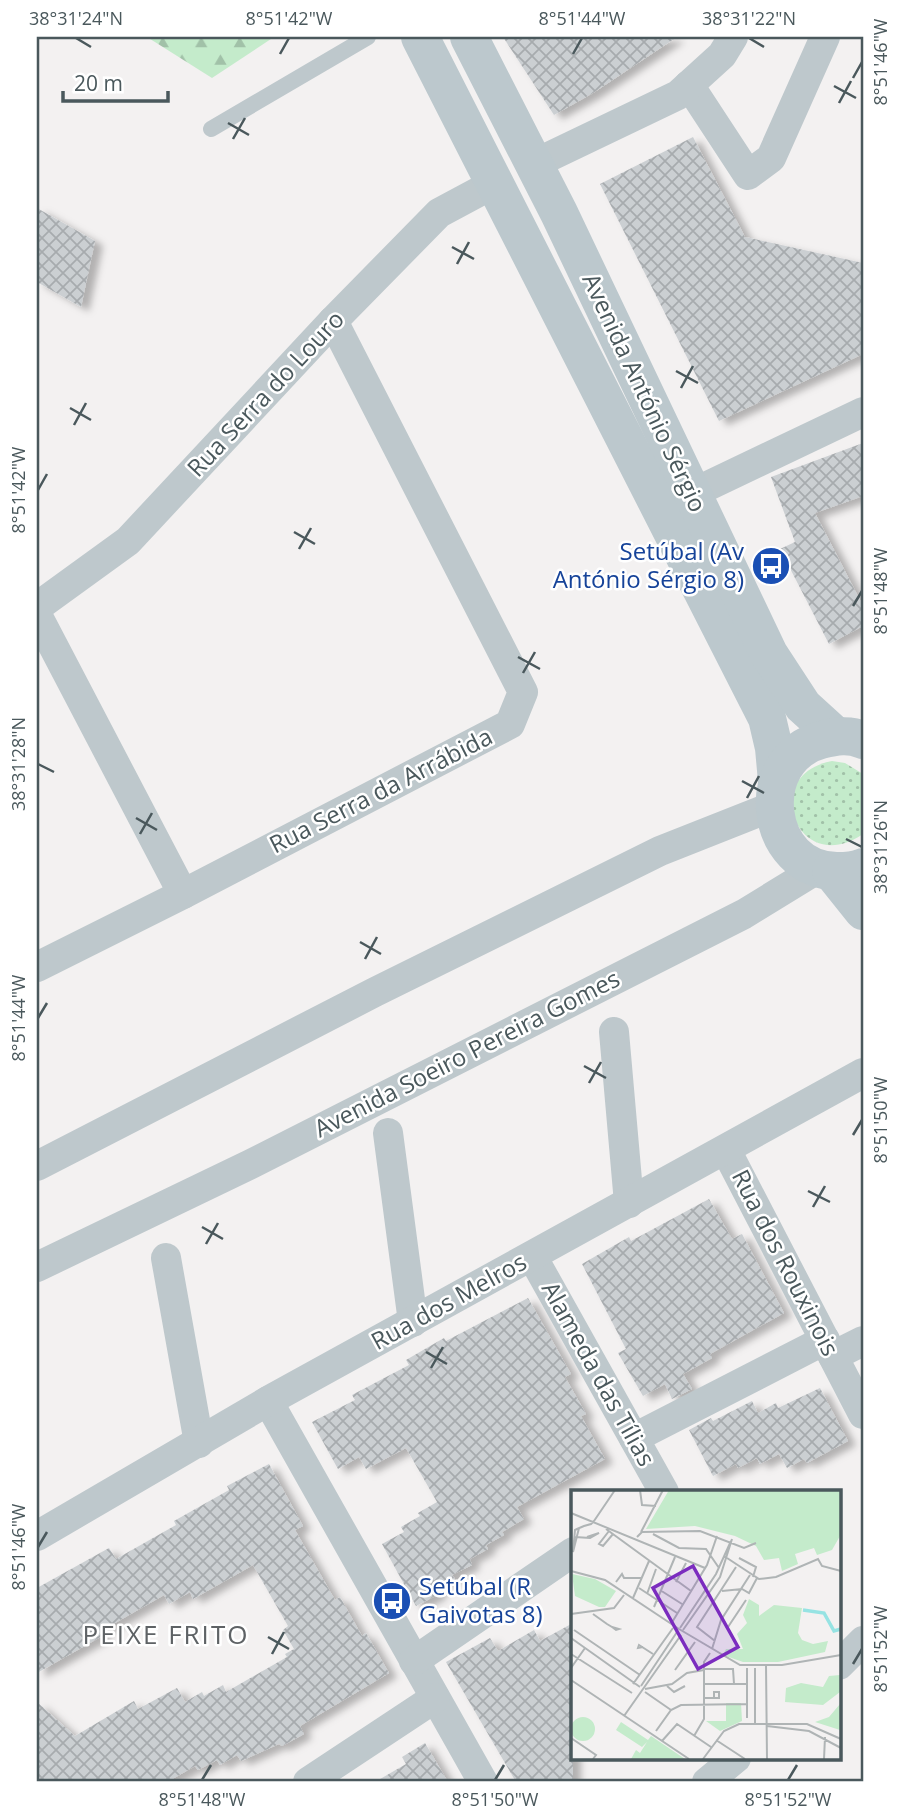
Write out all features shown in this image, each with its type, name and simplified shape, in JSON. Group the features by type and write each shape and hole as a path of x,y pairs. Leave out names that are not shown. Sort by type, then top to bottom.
{"main road":[{"name":"Avenida António Sérgio","path":"421,37 767,718 774,748 775,793"},
{"name":"Avenida António Sérgio","path":"469,37 534,164 769,654 803,706 855,737"},
{"path":"855,737 811,743 790,758 775,793 778,827 788,846 804,860 838,869 863,911"}],"street":[{"path":"534,164 678,95 722,55 733,37"},
{"path":"689,85 748,175 771,158 825,37"},
{"name":"Rua Serra do Louro","path":"37,607 128,541 439,213 495,183"},
{"name":"Rua Serra da Arrábida","path":"37,967 510,724 523,692 334,321"},
{"path":"691,494 863,412"},
{"path":"37,615 183,894"},
{"path":"37,1166 374,992 775,793"},
{"name":"Avenida Soeiro Pereira Gomes","path":"37,1267 251,1164 838,869"},
{"path":"614,1032 629,1203"},
{"name":"Rua dos Melros","path":"37,1536 268,1401 863,1073"},
{"path":"388,1133 413,1322"},
{"name":"Rua dos Rouxinois","path":"726,1150 863,1414"},
{"name":"Alameda das Tílias","path":"532,1256 662,1490"},
{"path":"166,1258 199,1443"},
{"path":"634,1438 829,1348 863,1341"},
{"path":"268,1401 483,1782"},
{"path":"414,1661 571,1553"},
{"path":"841,1663 863,1641"},
{"path":"308,1782 435,1698"},
{"path":"707,1782 735,1759"}],"lane":[{"path":"211,129 368,37"}],"green space":[{"path":"147,37 274,37 212,78"},
{"path":"832,761 845,763 863,774 863,834 840,844 820,844 805,834 795,820 792,802 796,785 809,770"}],"building":[{"path":"503,37 677,37 593,93 554,115"},
{"path":"693,137 745,237 863,263 863,354 719,421 600,184"},
{"path":"37,208 95,241 81,307 37,282"},
{"path":"863,443 863,496 815,513 863,606 863,626 829,644 780,549 795,542 771,477"},
{"path":"709,1199 732,1239 742,1234 784,1313 710,1354 712,1358 683,1374 692,1389 672,1399 665,1384 643,1396 618,1353 626,1349 582,1264 629,1237 631,1241"},
{"path":"528,1298 571,1374 565,1377 586,1414 581,1416 605,1459 517,1507 524,1519 486,1545 488,1549 470,1559 472,1565 452,1575 455,1579 437,1589 439,1594 416,1606 382,1544 404,1532 401,1527 437,1502 406,1448 366,1469 359,1457 338,1469 312,1422 355,1400 352,1395 409,1365 406,1360 444,1338 446,1341"},
{"path":"820,1388 848,1441 807,1463 804,1459 787,1468 779,1454 760,1464 757,1458 738,1468 736,1464 713,1476 689,1430 752,1401 758,1413 776,1403 778,1408"},
{"path":"269,1464 303,1526 295,1530 335,1600 340,1597 362,1636 366,1633 389,1673 300,1726 304,1734 282,1746 279,1744 241,1761 237,1755 220,1765 217,1760 198,1770 195,1766 167,1782 37,1782 37,1702 75,1736 134,1701 138,1709 177,1688 185,1702 202,1692 204,1696 223,1685 226,1692 287,1657 285,1654 294,1649 283,1630 288,1626 253,1565 193,1599 190,1592 169,1604 164,1595 101,1631 104,1635 37,1673 37,1588 109,1548 116,1559 176,1525 174,1521 229,1490 227,1486"},
{"path":"571,1624 573,1782 516,1782 446,1662 490,1638 498,1651 534,1630 540,1641"},
{"path":"425,1743 448,1782 375,1782 406,1764 402,1757"}],"place":[{"name":"Setúbal (Av António Sérgio 8)","path":"771,566"},
{"name":"Setúbal (R Gaivotas 8)","path":"392,1601"}],"district":[{"name":"PEIXE FRITO","path":"166,1635"}]}
